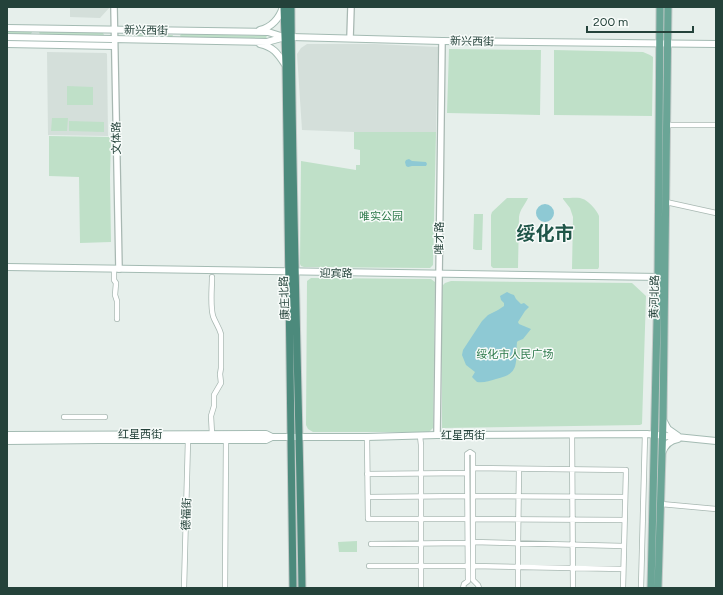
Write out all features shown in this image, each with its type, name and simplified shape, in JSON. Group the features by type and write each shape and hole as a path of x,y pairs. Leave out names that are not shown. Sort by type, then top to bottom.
{"highway":[{"name":"康庄北路","path":"283,7 288,37 292,272 292,588"},
{"name":"康庄北路","path":"291,7 286,66 299,438 302,588"}],"main road":[{"path":"228,32 265,29 276,21 283,7"},
{"name":"黄河北路","path":"658,588 662,455 658,436 663,420 660,7"},
{"name":"黄河北路","path":"651,588 666,202 668,7"},
{"name":"新兴西街","path":"7,28 268,32 288,37 716,44"},
{"path":"36,28 36,37"},
{"path":"176,31 176,39"},
{"name":"新兴西街","path":"7,37 228,40 267,42 288,37"},
{"path":"228,40 240,43 267,45 276,51 286,66"},
{"path":"7,44 114,46"},
{"name":"迎宾路","path":"7,267 662,277"},
{"path":"663,420 671,432 684,438"},
{"name":"红星西街","path":"188,437 212,434 266,434 272,437 291,438 437,435 645,434 716,442"},
{"name":"红星西街","path":"7,435 15,438"},
{"name":"红星西街","path":"7,441 15,438 103,437 188,437 226,440 266,440 272,437"},
{"path":"662,455 665,447 671,440 684,438"}],"street":[{"name":"文体路","path":"114,7 117,269"},
{"path":"350,38 351,7"},
{"name":"唯才路","path":"437,435 442,40"},
{"path":"667,125 716,125"},
{"path":"666,202 716,213"},
{"path":"117,269 114,280 116,283 115,295 117,301 117,319"},
{"path":"212,277 213,316 221,334 221,383 214,395 214,406 211,416 212,434"},
{"path":"64,417 105,417"},
{"path":"641,588 645,434"},
{"path":"572,435 573,588"},
{"path":"420,436 421,588"},
{"name":"德福街","path":"184,588 188,437"},
{"path":"367,437 368,519 467,519"},
{"path":"225,588 226,440"},
{"path":"463,588 464,584 468,581 470,566 473,542 473,454 470,452 467,454 468,543 470,566 473,580 479,588"},
{"path":"473,468 626,470 622,588"},
{"path":"518,588 519,469"},
{"path":"367,474 467,473"},
{"path":"368,497 467,496"},
{"path":"473,496 625,496"},
{"path":"661,504 716,509"},
{"path":"473,519 624,520"},
{"path":"473,542 624,546"},
{"path":"371,544 468,543"},
{"path":"369,566 623,569"}],"shaded area":[{"path":"70,7 110,7 100,18 70,17"},
{"path":"307,44 375,44 438,47 436,132 354,132 302,130 297,54 301,48"},
{"path":"47,52 107,54 108,136 48,135"}],"green space":[{"path":"7,31 32,32 31,34 7,34"},
{"path":"40,31 103,33 104,35 40,34"},
{"path":"127,34 173,35 172,37 127,37"},
{"path":"181,34 266,36 267,37 181,37"},
{"path":"449,49 541,50 540,115 447,113"},
{"path":"554,50 643,52 653,57 652,116 554,115"},
{"path":"67,86 93,87 93,105 67,105"},
{"path":"52,118 68,118 67,131 51,131"},
{"path":"69,121 104,122 104,132 69,131"},
{"name":"唯实公园","path":"354,132 436,132 433,265 430,268 301,266 301,161 356,170 356,165 360,165 360,150 354,149"},
{"path":"49,136 111,137 111,242 80,243 79,177 49,176"},
{"path":"507,198 528,198 521,209 519,217 518,268 493,268 491,266 491,215 492,212"},
{"path":"563,198 584,199 599,215 598,269 572,269 573,217 570,208"},
{"path":"474,214 483,214 482,250 473,249"},
{"path":"311,278 431,279 435,282 433,428 429,432 313,432 308,429 306,425 307,281"},
{"name":"绥化市人民广场","path":"451,281 632,283 646,296 642,424 442,428 442,286"},
{"path":"357,541 357,552 339,552 338,542"}],"water":[{"path":"409,159 412,161 426,162 427,164 426,166 408,167 406,166 405,162"},
{"path":"541,204 549,204 554,209 552,220 549,222 541,222 536,217 536,209"},
{"path":"507,292 514,295 521,304 524,303 529,307 518,322 519,324 531,329 523,339 517,342 515,366 510,374 489,381 477,382 472,377 475,372 466,365 462,355 463,350 482,321 488,315 504,306 500,296"}],"district":[{"name":"绥化市","path":"545,233"}]}
